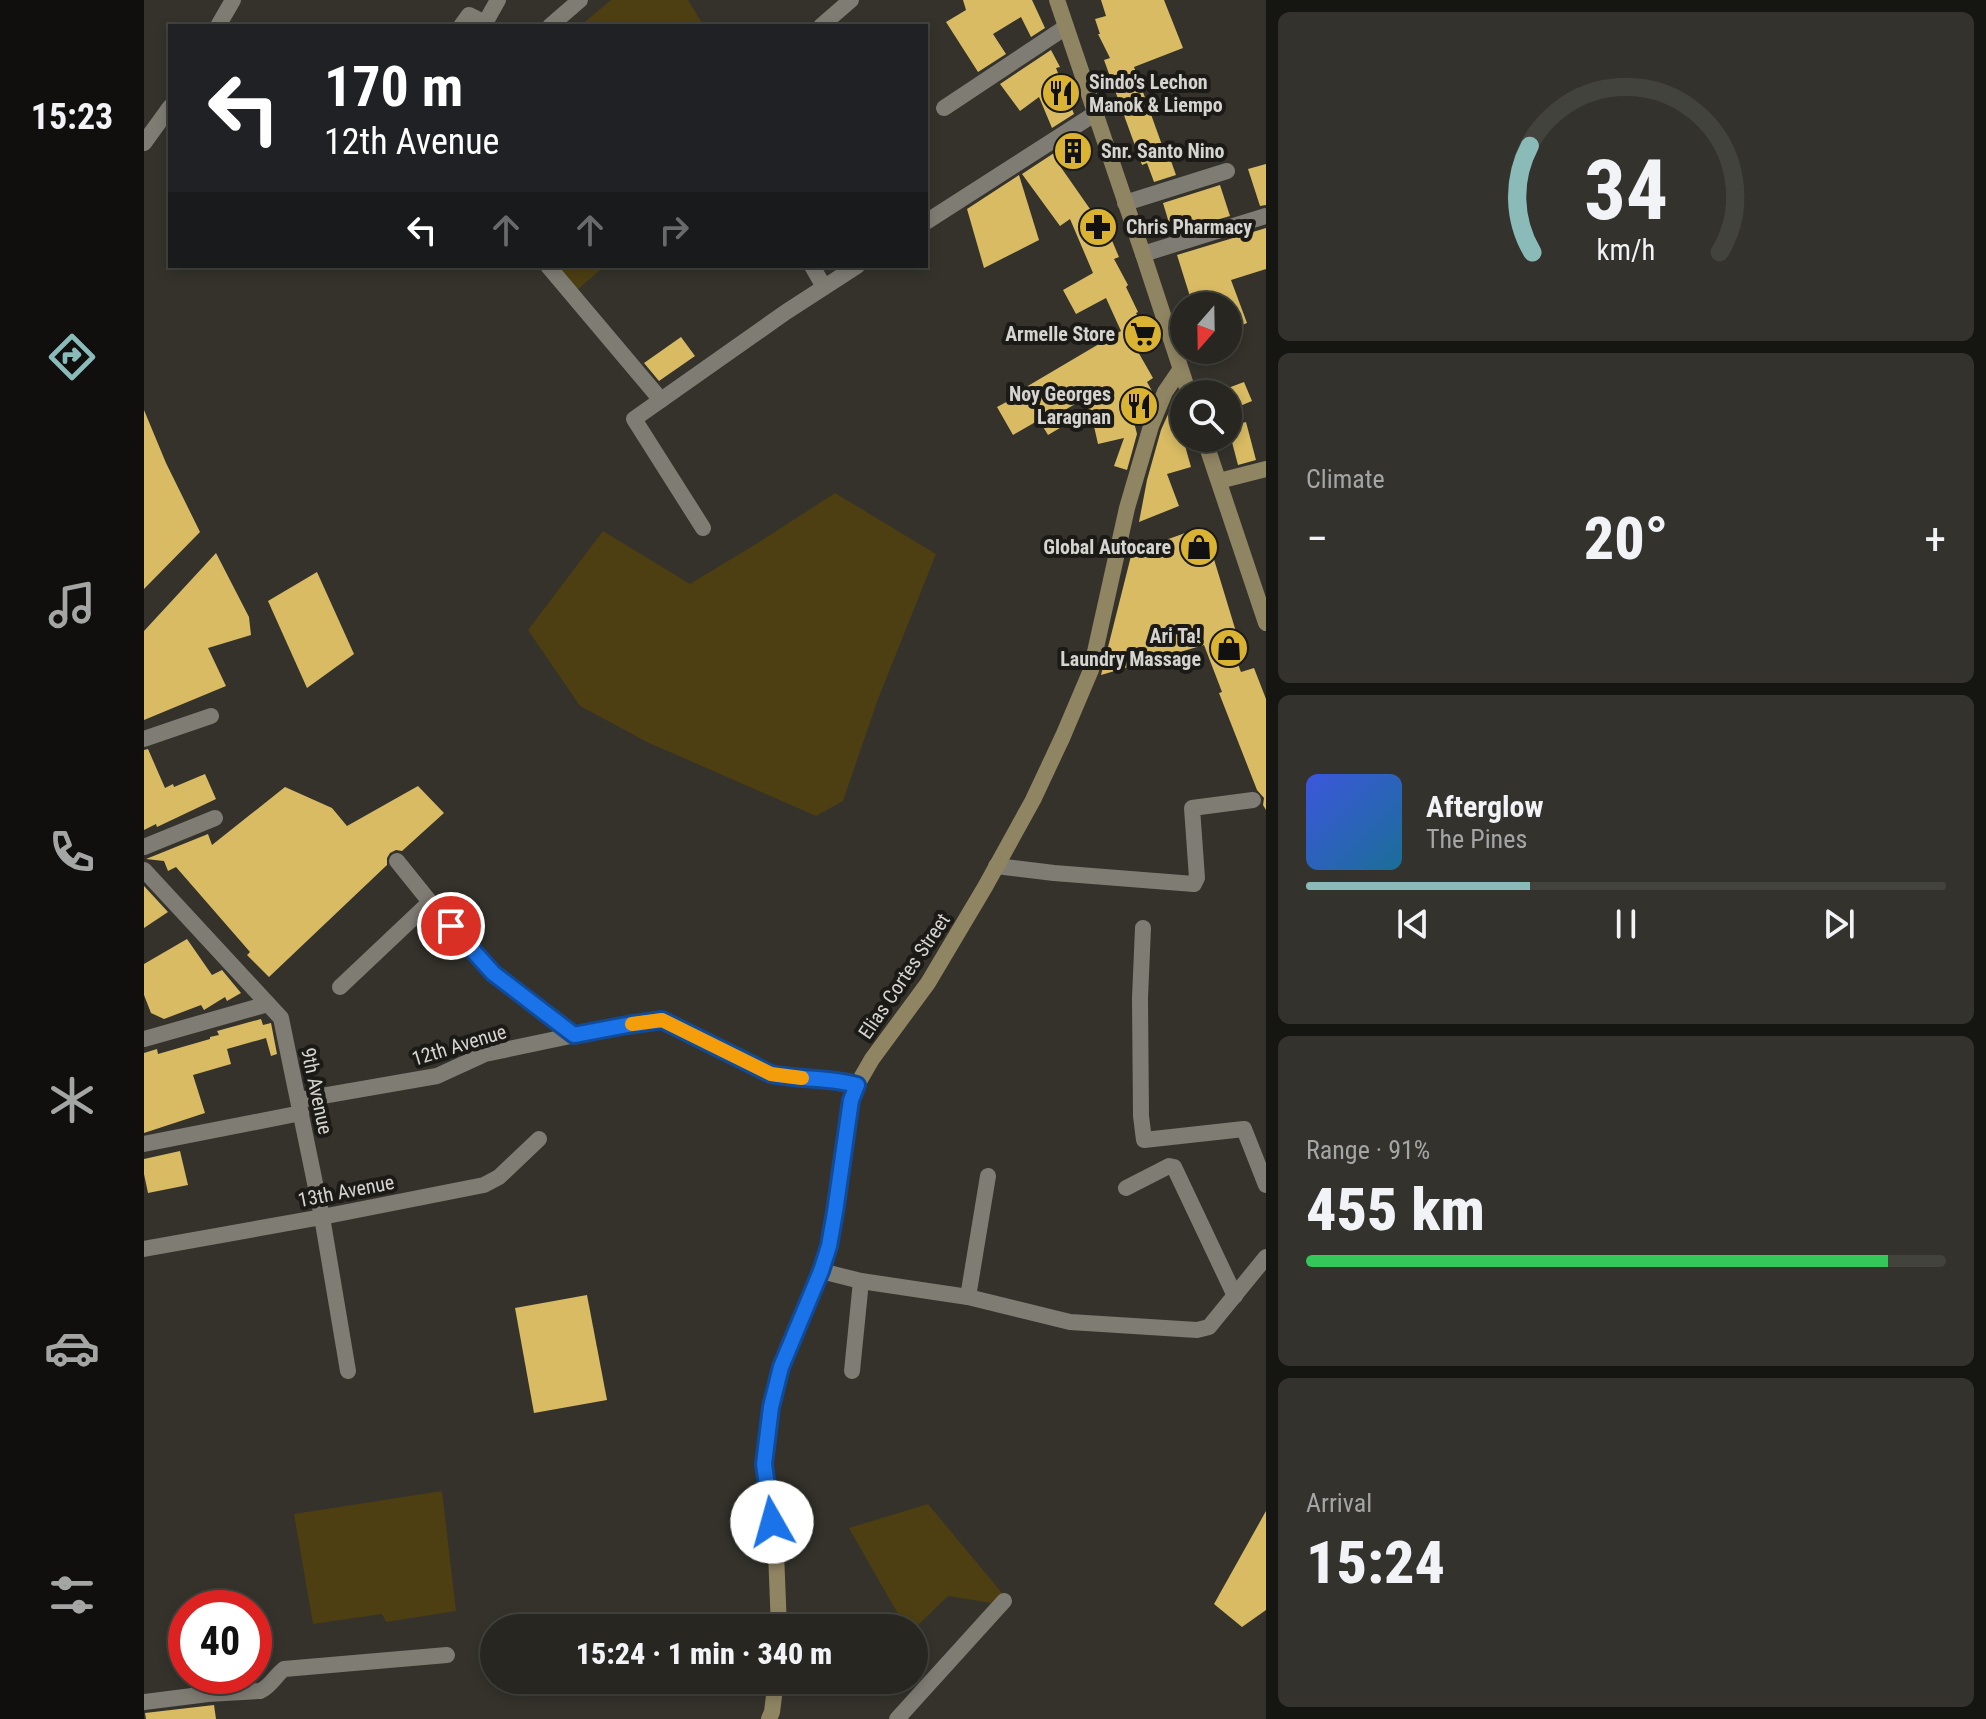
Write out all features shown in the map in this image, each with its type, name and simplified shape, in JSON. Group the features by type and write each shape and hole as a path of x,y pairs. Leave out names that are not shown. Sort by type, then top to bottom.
{"street":[{"path":"219,24 233,0"},
{"path":"462,24 469,15 485,23 498,0"},
{"path":"552,24 580,0"},
{"path":"823,24 851,0"},
{"path":"1057,0 1184,380"},
{"path":"944,108 1066,27"},
{"path":"144,143 168,110"},
{"path":"928,221 1096,113"},
{"path":"1125,203 1227,171"},
{"path":"1143,254 1266,216"},
{"path":"550,268 661,400"},
{"path":"813,268 824,287"},
{"path":"703,528 634,419 854,268"},
{"name":"Elias Cortes Street","path":"778,1614 776,1552 764,1464 771,1407 781,1367 829,1246 851,1100 872,1059 928,983 1033,800 1063,736 1091,670 1127,508 1151,426 1165,392 1180,370"},
{"path":"1209,452 1266,623"},
{"path":"1219,481 1266,469"},
{"path":"144,739 211,716"},
{"path":"996,866 1194,884 1197,878 1192,808 1253,800"},
{"path":"144,847 215,818"},
{"path":"397,861 493,973 574,1035"},
{"name":"9th Avenue","path":"144,870 281,1018 322,1217 348,1371"},
{"path":"340,987 430,902"},
{"path":"1143,928 1140,998 1144,1140 1244,1129 1266,1185"},
{"path":"147,1033 268,1004"},
{"name":"12th Avenue","path":"144,1144 437,1076 485,1054 662,1020 771,1074 857,1085"},
{"name":"13th Avenue","path":"144,1249 484,1185 499,1177 539,1139"},
{"path":"1126,1188 1173,1166 1235,1296"},
{"path":"968,1297 988,1176"},
{"path":"821,1271 861,1281 968,1297 1070,1322 1197,1330 1209,1327 1266,1257"},
{"path":"852,1371 861,1281"},
{"path":"897,1719 1004,1601"},
{"path":"144,1702 260,1691 266,1689 284,1669 447,1655"},
{"path":"769,1719 774,1694"}],"shaded area":[{"path":"611,0 688,0 703,24 582,24"},
{"path":"559,268 603,268 577,290"},
{"path":"835,493 936,554 878,699 843,801 816,816 647,742 580,706 528,630 603,531 690,584"},
{"path":"442,1491 456,1611 386,1622 382,1614 313,1624 294,1514"},
{"path":"928,1504 1002,1593 991,1603 948,1596 928,1615 898,1614 849,1528"}],"building":[{"path":"963,0 1032,0 1045,28 1031,37 1021,17 993,34 1006,54 978,72 946,22 966,10"},
{"path":"1101,0 1164,0 1183,48 1134,67 1176,175 1154,182 1147,163 1142,165 1104,60 1110,58 1098,34 1095,19 1106,16"},
{"path":"1051,50 1060,67 1056,68 1074,114 1052,128 1039,97 1020,111 1000,84"},
{"path":"1080,136 1088,155 1060,166 1097,219 1102,217 1119,257 1114,259 1152,343 1137,350 1153,378 1147,382 1152,391 1147,406 1132,414 1137,434 1127,470 1114,466 1124,438 1098,444 1091,413 1082,400 1058,414 1065,425 1048,435 1039,420 1013,435 997,407 1121,331 1106,298 1076,314 1063,290 1093,273 1070,219 1060,226 1022,174"},
{"path":"1266,164 1266,205 1260,206 1248,169"},
{"path":"1019,175 1039,240 984,268 967,209"},
{"path":"1220,185 1230,216 1172,233 1163,203"},
{"path":"1266,228 1266,269 1231,280 1235,292 1189,292 1177,255"},
{"path":"681,337 695,356 659,381 644,363"},
{"path":"1242,383 1252,401 1242,405"},
{"path":"144,410 200,532 144,589"},
{"path":"1170,410 1170,452 1187,452 1191,467 1167,474 1179,506 1139,522 1147,480"},
{"path":"1246,422 1256,460 1238,465 1235,452 1242,452 1242,423"},
{"path":"1202,527 1237,635 1228,638 1241,672 1254,668 1266,699 1266,810 1264,798 1257,790 1219,693 1222,692 1204,645 1101,675 1132,552"},
{"path":"216,553 249,617 251,635 208,648 226,686 144,720 144,631"},
{"path":"317,572 354,654 307,688 268,601"},
{"path":"148,749 165,788 205,774 216,799 144,830 144,750"},
{"path":"418,786 444,813 402,851 390,853 387,865 269,977 247,955 250,952 176,867 168,871 164,861 146,859 208,834 212,845 285,787 332,808 347,826"},
{"path":"144,886 168,912 144,928"},
{"path":"187,939 212,975 222,970 241,993 227,1001 225,997 204,1010 201,1005 164,1019 151,1013 144,995 144,964"},
{"path":"261,1019 263,1025 271,1023 277,1054 271,1056 266,1038 227,1049 231,1064 193,1075 205,1113 144,1133 144,1053 157,1049 158,1054 210,1039 219,1035 217,1031"},
{"path":"180,1151 188,1185 148,1193 144,1159"},
{"path":"587,1295 607,1400 534,1413 515,1308"},
{"path":"1266,1511 1266,1610 1242,1627 1214,1604"},
{"path":"214,1705 216,1719 146,1719 145,1713"}],"slow traffic":[{"path":"632,1024 662,1020 771,1074 802,1078"}],"place":[{"name":"Sindo's Lechon Manok & Liempo","path":"1061,93"},
{"name":"Snr. Santo Nino","path":"1073,151"},
{"name":"Chris Pharmacy","path":"1098,227"},
{"name":"Armelle Store","path":"1143,334"},
{"name":"Noy Georges Laragnan","path":"1139,406"},
{"name":"Global Autocare","path":"1199,547"},
{"name":"Ari Ta! Laundry Massage","path":"1229,648"}],"route":[{"path":"451,926 493,973 574,1035 662,1020 771,1074 857,1085 851,1100 829,1246 781,1367 771,1407 764,1464 772,1522"}]}
